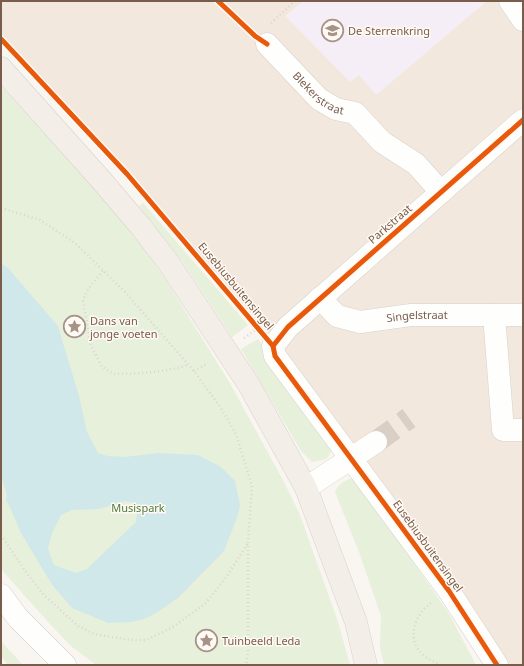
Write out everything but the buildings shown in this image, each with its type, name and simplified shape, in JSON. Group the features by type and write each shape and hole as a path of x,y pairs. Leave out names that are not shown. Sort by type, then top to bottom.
{"main road":[{"path":"1,68 141,227 168,262 249,385 306,488 356,622 366,665"}],"street":[{"path":"510,1 523,20"},
{"name":"Blekerstraat","path":"261,40 319,99 336,109 355,113 382,142 416,164 441,192"},
{"name":"Parkstraat","path":"273,346 288,327 320,298 523,120"},
{"name":"Singelstraat","path":"320,298 337,316 360,322 411,316 523,315"},
{"path":"494,315 503,430 523,430"},
{"name":"Eusebiusbuitensingel","path":"273,346 275,356 449,591 497,665"},
{"path":"306,488 376,442"},
{"path":"1,595 18,618 64,665"}],"path":[{"path":"261,40 295,1"},
{"path":"1,208 40,220 75,243 125,292 189,365 218,404 236,434 252,486 248,543 248,653 246,665"},
{"path":"102,271 88,289 83,300 91,346 102,367 114,374 144,373 168,370 189,365"},
{"path":"1,535 28,575 44,595 78,626 94,634 130,640 146,640 173,627 206,603 227,576 248,543"},
{"path":"441,665 422,654 416,646 413,636 418,617 425,607 449,591"}],"shaded area":[{"path":"1,1 523,1 523,665 507,665 466,598 420,533 309,388 286,354 149,195 1,35"},
{"path":"303,1 487,1 376,95 359,75 350,82 285,16"}],"green space":[{"name":"Musispark","path":"1,86 108,203 140,244 164,277 231,385 284,482 300,515 338,622 350,665 96,665 71,646 1,569"},
{"path":"143,203 248,325 232,337 182,261 139,206"},
{"path":"258,339 332,450 327,459 312,462 301,451 241,349"},
{"path":"352,478 357,481 449,614 476,665 384,665 380,648 381,616 359,552 335,492 342,483"},
{"path":"1,641 23,665 8,665 1,656"}],"water":[{"path":"1,263 8,268 58,326 79,396 87,432 98,453 107,456 124,457 159,453 198,455 221,467 235,481 240,505 238,515 224,551 178,598 156,613 144,619 131,622 108,623 72,608 51,583 21,533 6,501 7,495 1,476","holes":["125,501 135,503 137,512 136,522 87,569 76,573 54,565 48,549 52,533 61,515 72,510 99,509"]}],"tunnel":[{"path":"376,442 409,418"}],"cycle path":[{"path":"218,1 255,36 267,44"},
{"path":"1,39 127,174 273,346 275,356 449,591 497,665"},
{"path":"273,346 288,327 523,120"}],"place":[{"name":"De Sterrenkring","path":"332,31"},
{"name":"Dans van jonge voeten","path":"74,327"},
{"name":"Tuinbeeld Leda","path":"206,641"}]}
